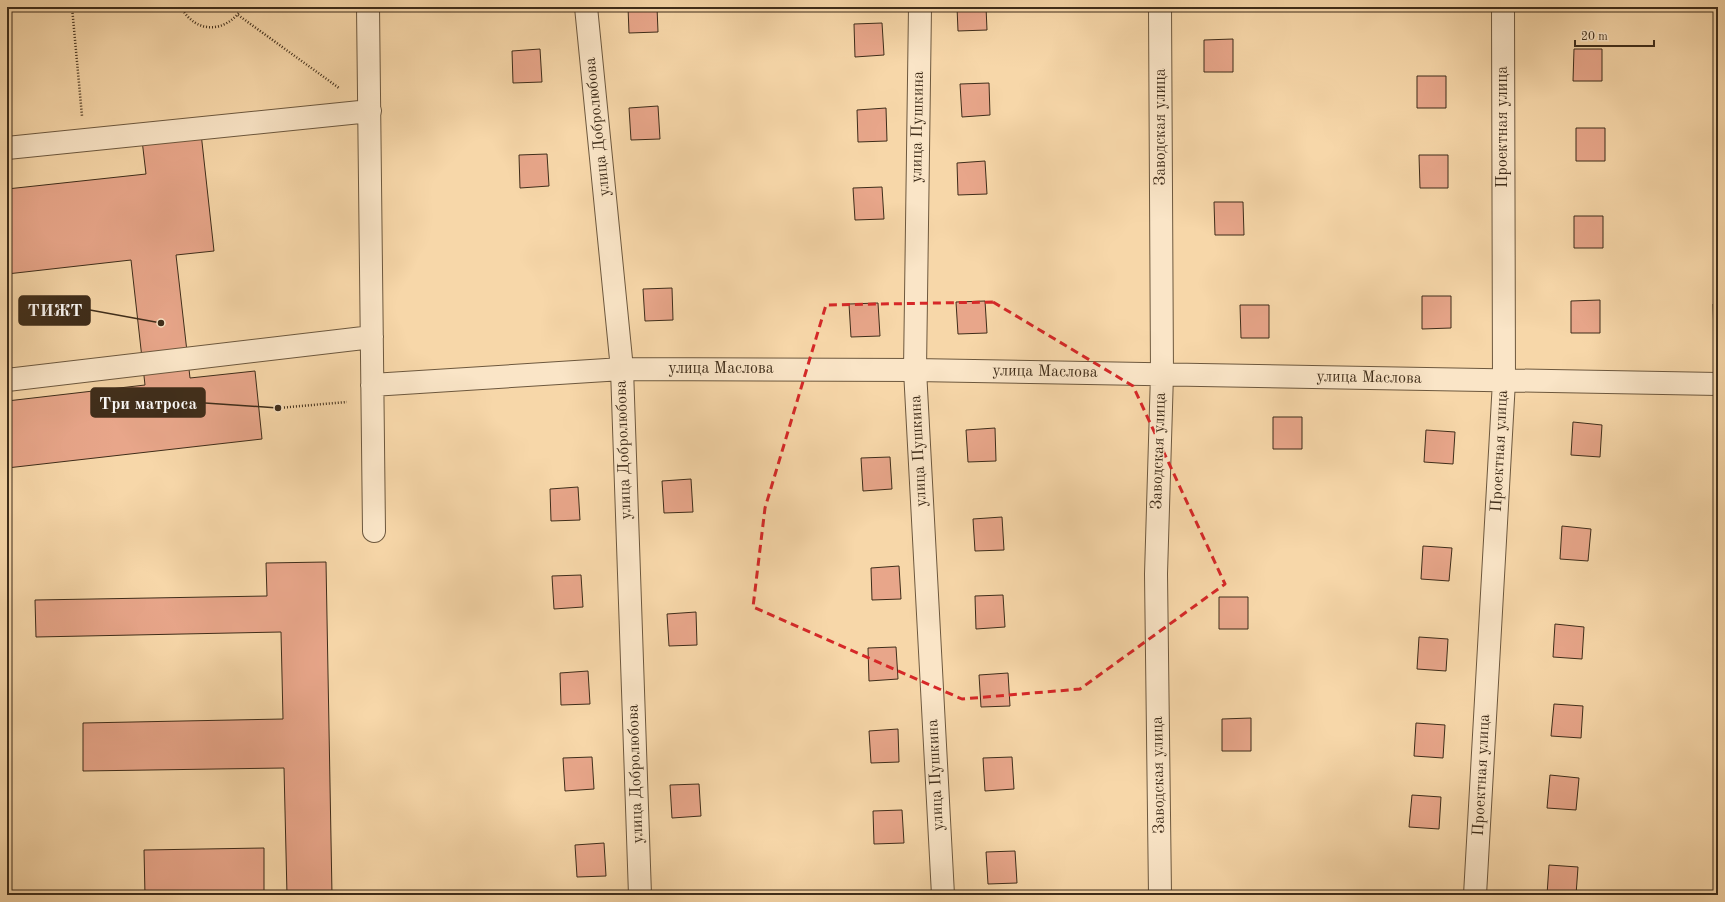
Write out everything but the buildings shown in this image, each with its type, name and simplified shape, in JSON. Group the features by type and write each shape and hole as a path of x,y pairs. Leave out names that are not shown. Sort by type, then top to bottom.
{"street":[{"path":"368,7 374,531"},
{"name":"улица Добролюбова","path":"586,7 622,369 640,895"},
{"name":"улица Пушкина","path":"920,7 915,370 942,895"},
{"name":"Заводская улица","path":"1160,7 1162,374 1156,574 1160,895"},
{"name":"Проектная улица","path":"1475,895 1504,381 1503,7"},
{"path":"7,148 370,111"},
{"path":"7,380 372,337"},
{"name":"улица Маслова","path":"372,392 622,369 915,370 1718,384"}],"path":[{"path":"72,7 85,140"},
{"path":"181,7 188,18 197,24 208,27 219,27 229,23 238,15 243,7"},
{"path":"238,15 370,111"},
{"path":"278,408 372,392"}],"highlighted area":[{"path":"993,302 1133,386 1225,584 1080,689 962,699 753,607 765,508 826,305"}],"place":[{"name":"ТИЖТ","path":"161,323"},
{"name":"Три матроса","path":"278,408"}]}
